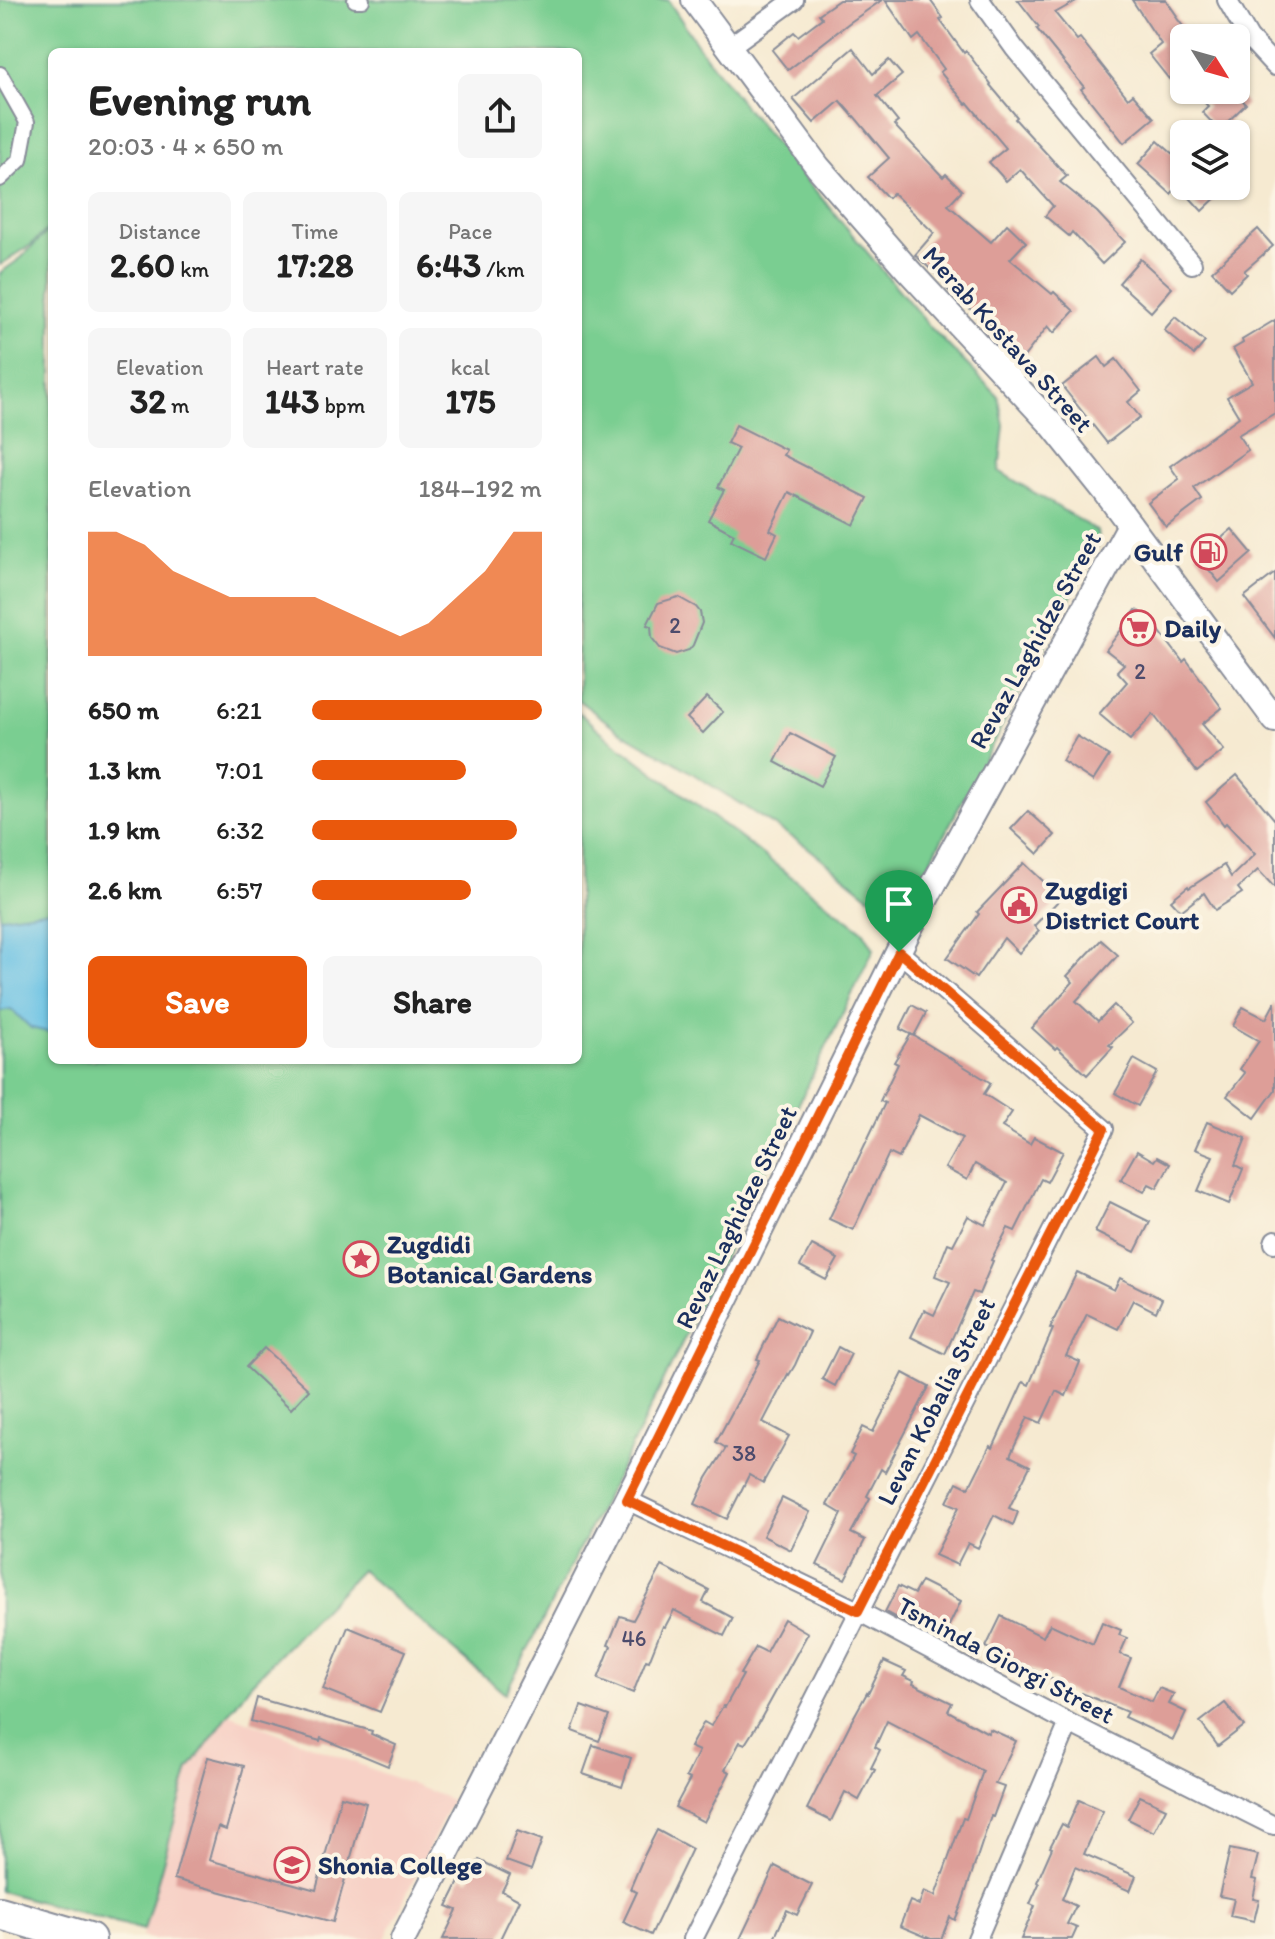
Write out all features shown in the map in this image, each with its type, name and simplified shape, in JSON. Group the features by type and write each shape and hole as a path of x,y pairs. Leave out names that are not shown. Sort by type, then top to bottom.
{"highway":[{"path":"0,1913 89,1939"}],"street":[{"path":"355,0 362,0"},
{"name":"Merab Kostava Street","path":"694,0 818,167 908,270 1053,426 1275,720"},
{"path":"729,47 794,0"},
{"path":"980,0 1015,49 1192,264"},
{"path":"1227,0 1249,38 1275,66"},
{"path":"0,74 27,122 20,160 0,179"},
{"name":"Revaz Laghidze Street","path":"403,1939 627,1500 912,924 1130,525"},
{"name":"Levan Kobalia Street","path":"693,1939 1104,1129 899,952"},
{"name":"Tsminda Giorgi Street","path":"627,1500 858,1611 1069,1723 1275,1825"},
{"path":"977,1939 1069,1723"}],"shaded area":[{"name":"Shonia College","path":"229,1714 452,1800 385,1939 151,1939 142,1936 189,1769"}],"green space":[{"path":"0,0 668,0 744,106 931,328 998,396 1004,425 999,471 1097,531 1099,544 899,920 806,846 678,764 618,730 582,703 582,48 48,48 48,229 31,245 0,265"},
{"name":"Zugdidi Botanical Gardens","path":"48,231 48,1064 582,1064 582,715 863,931 874,949 626,1458 505,1694 361,1570 250,1685 189,1769 144,1930 0,1891 0,273 21,258"}],"water":[{"path":"48,911 48,1032 31,1028 11,1009 0,1011 0,917"}],"building":[{"path":"839,0 882,0 788,70 772,50 794,32 798,36 822,18 819,14"},
{"path":"885,0 930,0 943,18 940,20 1017,117 1015,119 1067,176 1060,182 1097,212 1125,242 1102,264 1072,232 1069,236 1045,216 1053,206 1020,169 1006,181 989,162 1006,148 940,72 944,69 919,35 913,40"},
{"path":"1018,0 1078,0 1055,13 1077,40 1080,38 1128,98 1133,94 1154,118 1124,143"},
{"path":"1132,0 1166,0 1181,24 1170,24 1169,79 1149,54 1161,44"},
{"path":"853,48 873,74 889,60 902,75 877,96 898,122 894,125 943,177 946,174 962,190 948,205 991,242 1007,224 1026,242 1010,259 1074,311 1054,333 1048,326 1023,358 1005,344 1009,339 946,288 948,285 915,255 934,233 893,193 888,198 868,177 889,158 854,116 840,101 814,123 793,99"},
{"path":"1206,104 1246,104 1229,120 1210,120 1202,112 1208,106"},
{"path":"1158,141 1170,152 1170,193 1138,164"},
{"path":"1192,200 1213,200 1202,211"},
{"path":"1258,229 1273,246 1244,271 1247,274 1230,290 1212,271"},
{"path":"1140,259 1172,288 1151,312 1119,283"},
{"path":"1175,317 1205,342 1194,355 1164,330"},
{"path":"1275,320 1275,413 1238,435 1248,450 1194,488 1202,500 1166,527 1148,503 1179,479 1170,466 1239,417 1227,397 1252,382 1233,349"},
{"path":"1099,357 1106,367 1116,359 1141,391 1128,402 1140,417 1107,443 1062,386"},
{"path":"736,425 786,450 783,455 868,498 854,525 789,492 770,530 777,534 766,557 731,540 734,534 708,520 724,490 718,487 738,448 727,443"},
{"path":"1232,529 1252,553 1219,582 1196,554"},
{"path":"1275,573 1275,638 1244,597"},
{"path":"678,597 696,607 702,623 689,650 676,654 660,648 652,638 651,626 647,625 658,603"},
{"path":"1136,610 1148,616 1183,662 1186,659 1222,708 1202,724 1224,750 1197,772 1153,714 1130,740 1099,714 1127,682 1117,671 1124,664 1106,650"},
{"path":"707,697 723,712 703,733 687,718"},
{"path":"790,733 836,757 820,786 775,762"},
{"path":"1077,736 1109,756 1093,781 1062,761"},
{"path":"1237,775 1275,820 1275,888 1258,870 1238,888 1242,893 1215,910 1204,893 1181,911 1171,900 1188,886 1224,865 1231,877 1255,854 1226,823 1224,825 1206,802"},
{"path":"1028,811 1055,835 1038,854 1011,829"},
{"name":"Zugdigi District Court","path":"1024,863 1061,898 1034,926 1039,931 1019,953 1004,938 976,978 947,958 979,914 977,912"},
{"path":"1101,940 1118,955 1076,1001 1098,1021 1114,1005 1132,1023 1109,1045 1113,1047 1087,1075 1032,1028 1073,982 1067,976"},
{"path":"1275,1002 1275,1090 1255,1118 1227,1096 1245,1073 1240,1069 1259,1041 1233,1026 1243,1007 1266,1019"},
{"path":"912,1005 926,1013 914,1036 900,1029"},
{"path":"911,1034 991,1083 984,1094 1012,1112 1002,1127 1030,1144 1034,1137 1063,1152 1047,1182 1041,1179 1015,1231 1008,1228 991,1260 979,1294 973,1292 945,1354 911,1337 924,1310 934,1315 950,1282 935,1276 948,1243 953,1245 968,1216 985,1225 1007,1183 975,1164 967,1180 945,1168 962,1138 919,1115 899,1158 889,1153 853,1230 829,1219 885,1103 880,1101 898,1064 894,1062"},
{"path":"1134,1059 1157,1072 1138,1106 1115,1093"},
{"path":"1207,1122 1246,1138 1235,1165 1243,1169 1229,1204 1198,1191 1213,1156 1195,1149"},
{"path":"1137,1151 1154,1161 1157,1157 1170,1164 1157,1188 1149,1184 1144,1192 1121,1179"},
{"path":"1110,1202 1150,1222 1135,1252 1095,1232"},
{"path":"812,1245 838,1259 826,1280 800,1266"},
{"path":"1077,1272 1114,1290 1120,1278 1162,1299 1156,1312 1133,1300 1118,1329 1087,1314 1066,1356 1080,1362 1066,1396 1056,1391 1041,1423 1028,1417 1010,1456 1030,1466 1009,1508 1018,1512 1013,1525 994,1515 978,1548 968,1543 957,1565 935,1555 959,1507 947,1502 957,1482 969,1488 990,1446 993,1448 1023,1382 1029,1385 1053,1329 1050,1328"},
{"path":"778,1316 810,1332 763,1422 789,1436 763,1483 749,1475 727,1519 695,1504 726,1448 716,1442 760,1360 757,1359"},
{"path":"838,1347 851,1354 835,1386 822,1379"},
{"path":"264,1348 309,1390 291,1409 246,1367"},
{"path":"903,1373 929,1387 885,1472 881,1469 867,1496 870,1498 851,1533 865,1540 845,1579 817,1565 842,1514 827,1505 854,1456 850,1454 863,1427 873,1432"},
{"path":"782,1498 810,1512 791,1550 763,1536"},
{"path":"662,1566 709,1590 703,1602 733,1618 724,1636 674,1610 663,1626 649,1661 646,1660 633,1693 598,1679 620,1616 633,1620"},
{"path":"921,1581 961,1601 941,1642 885,1612 898,1586 914,1594"},
{"path":"1001,1616 1043,1637 1050,1624 1093,1644 1102,1622 1121,1630 1119,1635 1127,1638 1120,1654 1131,1658 1119,1687 1152,1702 1159,1688 1174,1694 1169,1704 1186,1712 1173,1740 1124,1717 1127,1712 1055,1685 1056,1681 986,1647"},
{"path":"784,1619 808,1633 759,1722 745,1744 740,1742 725,1770 730,1772 704,1822 675,1807 690,1779 686,1777 699,1751 690,1747 704,1722 711,1726 725,1707 756,1647 766,1652"},
{"path":"348,1627 406,1651 380,1712 323,1689"},
{"path":"884,1661 906,1671 903,1676 914,1681 913,1684 952,1703 948,1711 988,1733 990,1729 1016,1741 995,1784 1004,1787 961,1906 955,1920 950,1917 941,1939 931,1939 900,1926 910,1901 919,1905 924,1891 935,1896 983,1771 887,1721 875,1747 880,1750 871,1768 875,1770 859,1800 845,1792 831,1821 807,1809"},
{"path":"257,1698 372,1731 371,1734 396,1745 388,1766 321,1738 320,1741 251,1721"},
{"path":"1225,1703 1244,1726 1218,1746 1200,1722"},
{"path":"581,1706 609,1716 599,1741 572,1731"},
{"path":"593,1745 631,1758 622,1787 583,1774"},
{"path":"208,1757 244,1766 226,1830 218,1827 209,1860 316,1890 341,1796 366,1803 333,1922 174,1879"},
{"path":"1140,1796 1166,1808 1154,1832 1128,1819"},
{"path":"1079,1800 1103,1811 1084,1854 1136,1876 1130,1891 1075,1867 1062,1899 1076,1906 1067,1924 1077,1928 1072,1939 1021,1939 1035,1906 1030,1904 1050,1847 1062,1824 1067,1827"},
{"path":"657,1830 692,1849 651,1935 623,1922 637,1892 630,1889"},
{"path":"517,1831 542,1840 531,1870 506,1861"},
{"path":"1230,1849 1258,1855 1252,1879 1257,1880 1253,1899 1259,1900 1254,1921 1230,1916 1234,1899 1219,1896"},
{"path":"479,1860 510,1875 502,1891 519,1900 500,1939 443,1939 457,1910 447,1906 462,1876 469,1880"},
{"path":"775,1866 812,1885 797,1915 787,1910 774,1939 740,1939"}],"place":[{"name":"Gulf","path":"1209,552"},
{"name":"Daily","path":"1138,628"},
{"name":"Zugdigi District Court","path":"1019,905"},
{"name":"Zugdidi Botanical Gardens","path":"361,1259"},
{"name":"Shonia College","path":"292,1865"}],"route":[{"path":"899,952 1104,1129 858,1611 627,1500 899,952"}]}
